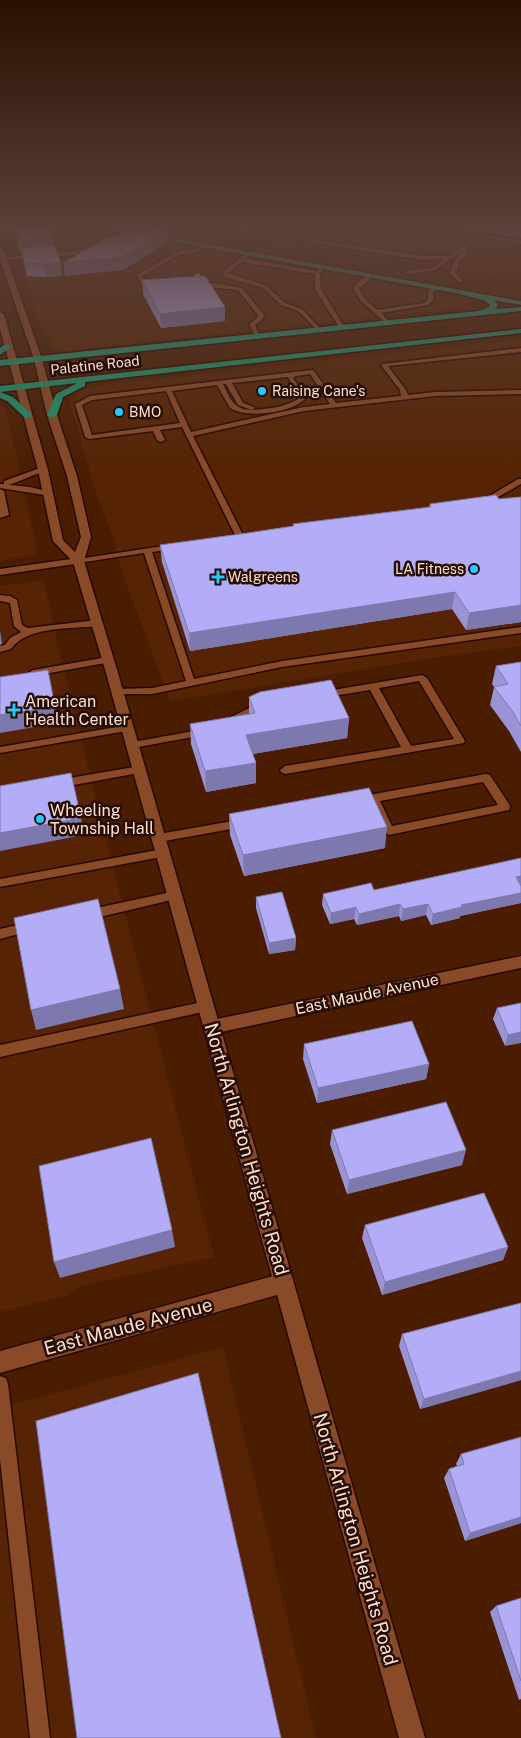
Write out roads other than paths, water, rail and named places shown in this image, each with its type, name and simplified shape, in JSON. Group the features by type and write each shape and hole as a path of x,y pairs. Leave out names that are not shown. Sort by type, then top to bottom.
{"highway":[{"path":"472,314 491,309"},
{"name":"Palatine Road","path":"0,363 520,309"},
{"name":"Palatine Road","path":"0,389 521,331"},
{"path":"0,352 8,346"},
{"path":"52,415 60,396 76,386 102,378"},
{"path":"0,395 10,399 28,416"}],"main road":[{"path":"0,572 78,561 86,537 72,476 52,415 46,384 20,309"},
{"name":"North Arlington Heights Road","path":"0,314 2,329 14,362 43,470 58,542 78,561 128,728 412,1738"},
{"name":"East Maude Avenue","path":"212,1027 521,962"},
{"name":"East Maude Avenue","path":"0,1362 284,1283"}],"lane":[{"path":"256,309 261,315 260,319 252,324 258,336"},
{"path":"297,309 319,330"},
{"path":"330,309 342,328"},
{"path":"374,309 388,323"},
{"path":"377,312 395,309"},
{"path":"405,397 403,390 384,365 521,350"},
{"path":"185,425 90,437 78,404 90,398 312,372 334,405"},
{"path":"219,383 227,404 237,410 250,413 297,403 303,398 290,378 294,374"},
{"path":"272,377 282,380 295,399 299,400"},
{"path":"228,382 240,404 261,411"},
{"path":"168,389 189,435 244,536 230,538"},
{"path":"189,435 304,409 334,405 453,392 521,392"},
{"path":"156,429 161,440"},
{"path":"0,485 43,470"},
{"path":"477,506 521,481"},
{"path":"0,485 30,489 48,494"},
{"path":"0,492 5,516 0,516"},
{"path":"78,561 184,545"},
{"path":"147,551 191,683"},
{"path":"0,598 12,599 18,626 29,631"},
{"path":"0,649 8,647 13,640 29,631 97,623"},
{"path":"117,692 152,691 282,664 521,630"},
{"path":"25,674 108,660"},
{"path":"285,770 460,741 422,678 308,697"},
{"path":"373,686 408,750"},
{"path":"132,745 204,732 262,705 271,703"},
{"path":"0,750 128,728"},
{"path":"48,785 140,770"},
{"path":"344,804 374,798 486,778 505,807 389,831 374,798"},
{"path":"0,883 161,846 256,820"},
{"path":"78,917 176,895"},
{"path":"0,934 39,925"},
{"path":"0,1051 207,1006"},
{"path":"0,1384 40,1738"}],"place":[{"name":"Raising Cane's","path":"262,391"},
{"name":"BMO","path":"119,412"},
{"name":"LA Fitness","path":"474,569"},
{"name":"Walgreens","path":"218,577"},
{"name":"American Health Center","path":"14,710"},
{"name":"Wheeling Township Hall","path":"40,819"}]}
